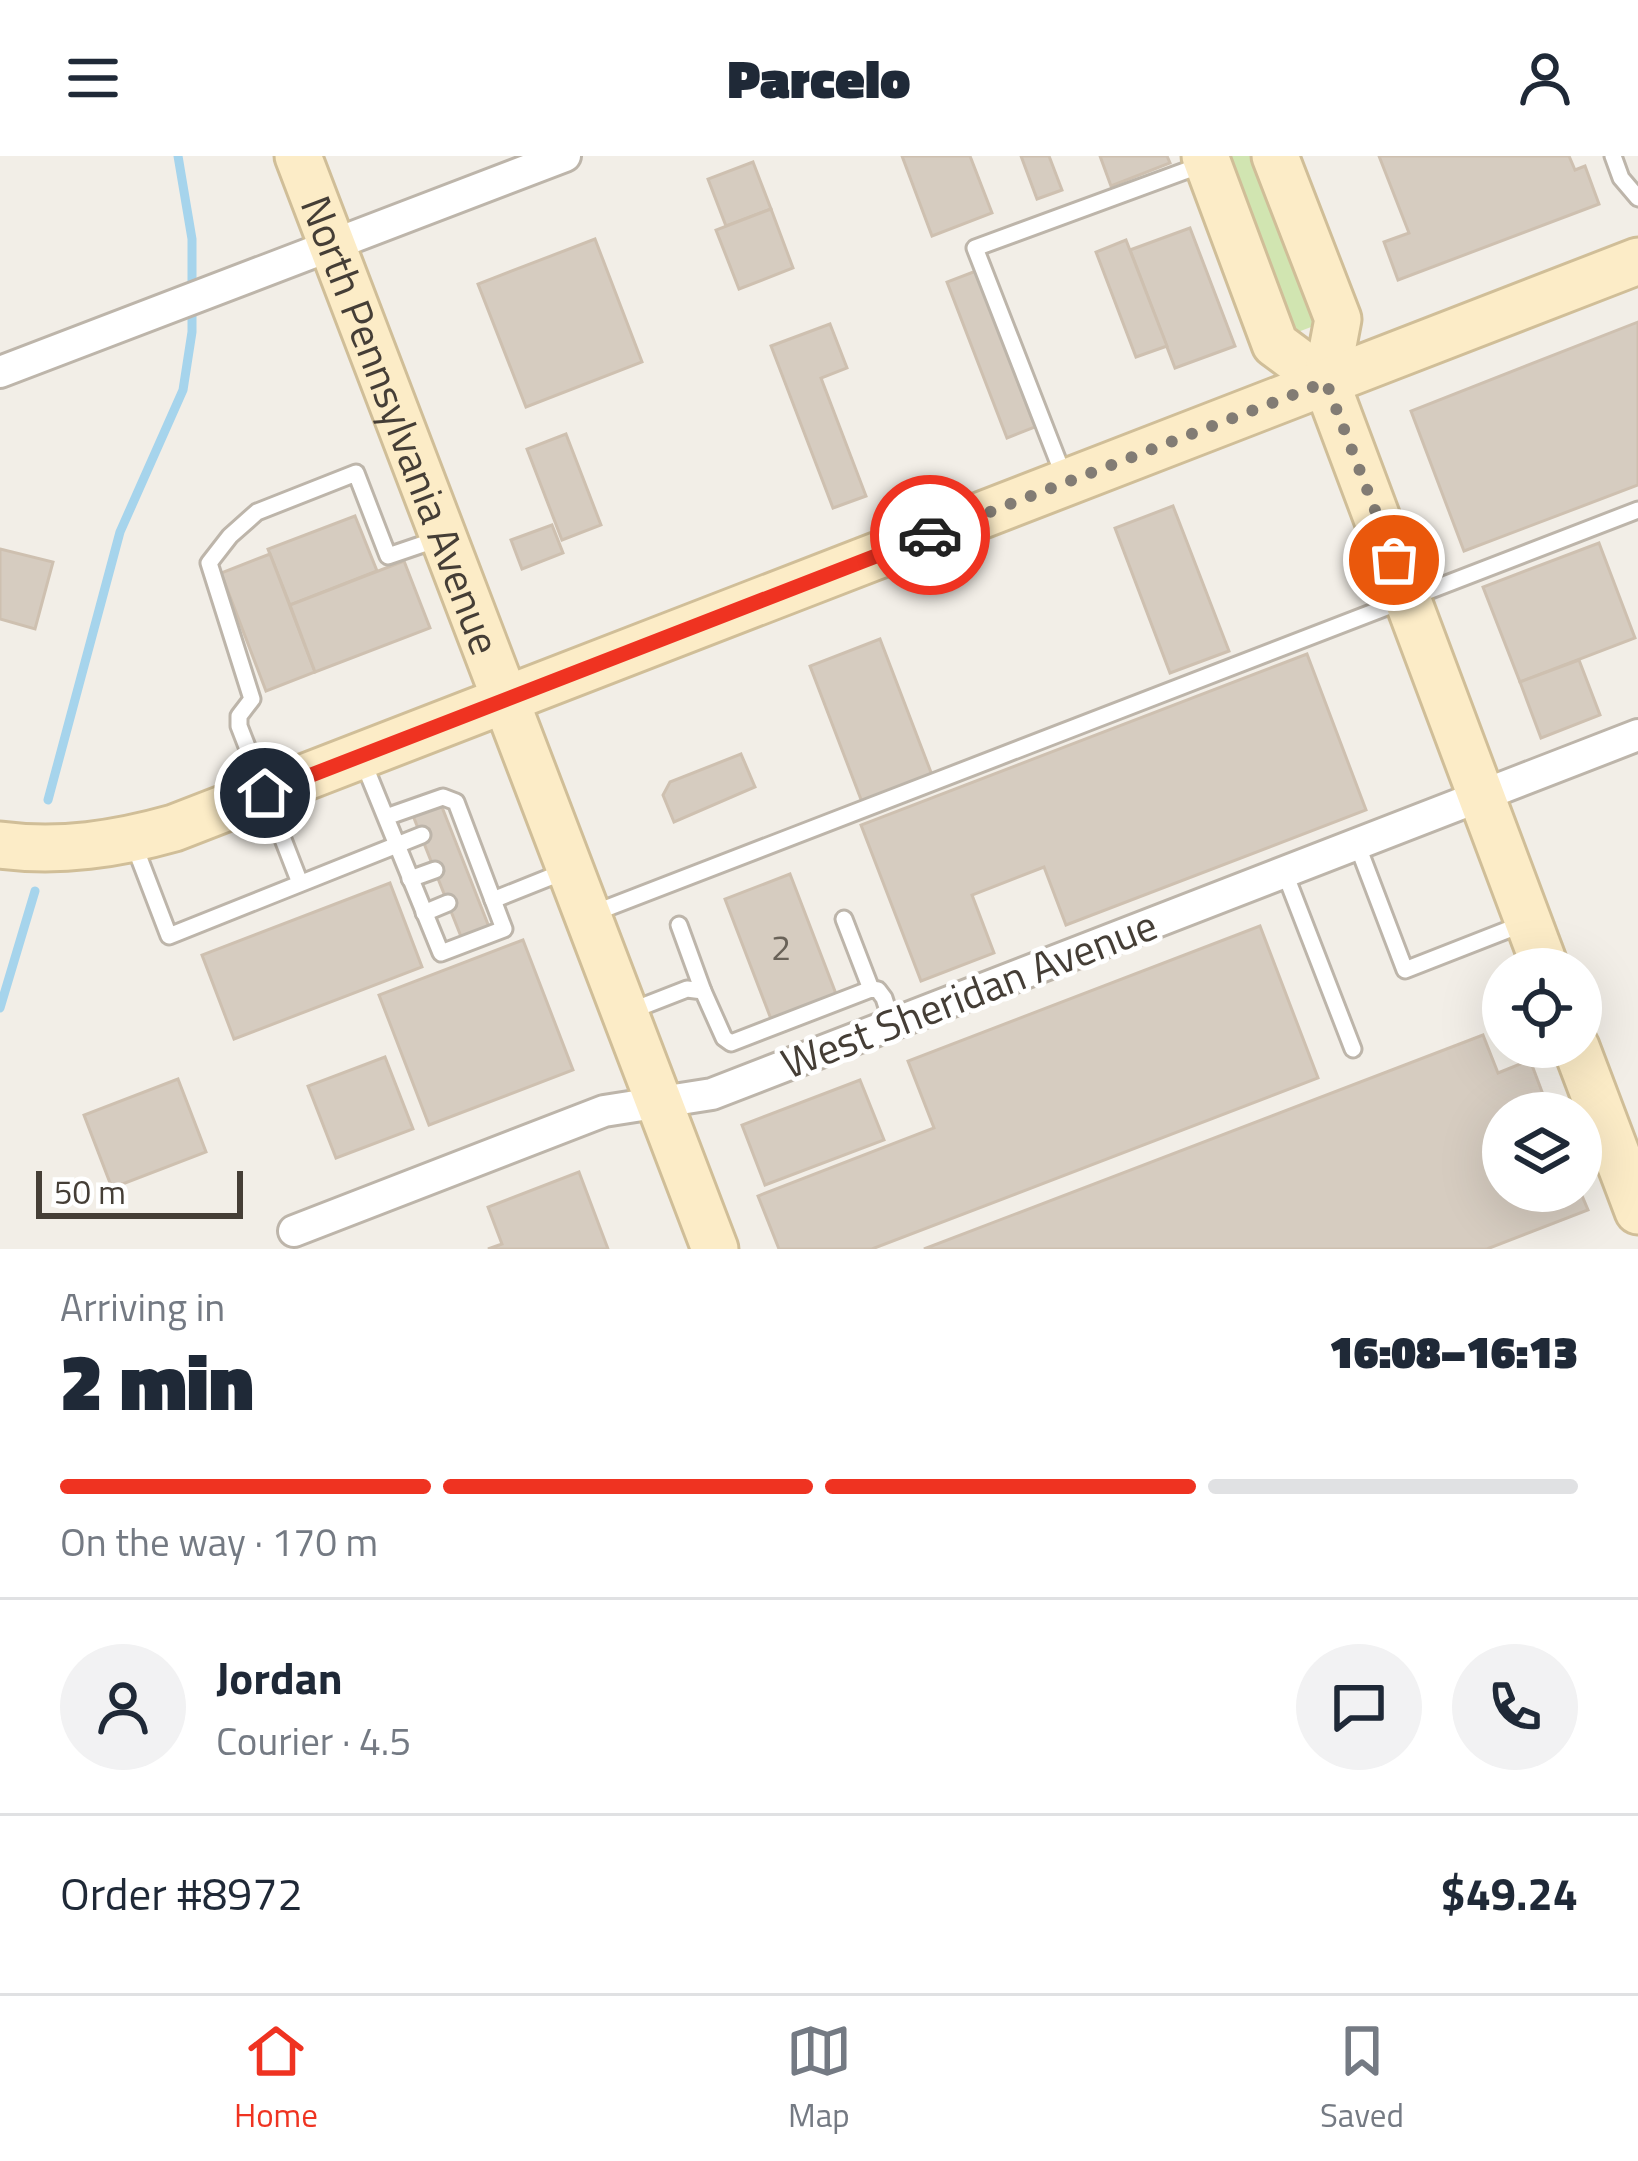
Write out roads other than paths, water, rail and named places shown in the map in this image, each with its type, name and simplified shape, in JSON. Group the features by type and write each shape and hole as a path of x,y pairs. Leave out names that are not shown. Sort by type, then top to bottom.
{"main road":[{"name":"North Pennsylvania Avenue","path":"298,156 715,1249"},
{"path":"1275,156 1338,319 1326,382 1538,948"},
{"path":"1206,159 1275,344 1326,382"},
{"path":"0,845 92,846 174,829 1638,261"},
{"path":"1584,1068 1635,1195"}],"street":[{"path":"0,372 565,156"},
{"name":"West Sheridan Avenue","path":"294,1231 604,1111 712,1094 1638,735"}],"lane":[{"path":"1613,156 1638,198"},
{"path":"1066,482 974,248 1206,159"},
{"path":"301,883 239,726 238,716 252,699 209,563 257,512 356,473 388,556 444,537"},
{"path":"588,915 1638,510"},
{"path":"361,756 396,845 441,953 504,929 456,823 456,802 443,797 386,818"},
{"path":"132,840 169,936 422,836"},
{"path":"1357,843 1405,970 1528,922"},
{"path":"486,893 571,869"},
{"path":"410,879 435,870"},
{"path":"1284,871 1353,1049"},
{"path":"424,913 448,903"},
{"path":"844,919 871,988"},
{"path":"679,925 703,992 724,1038 731,1043 871,988 884,998 892,1023"},
{"path":"626,1013 687,989 703,992"}],"waterway":[{"path":"48,800 120,532 183,390 192,332 192,239 178,156"},
{"path":"0,1008 35,891"}]}
